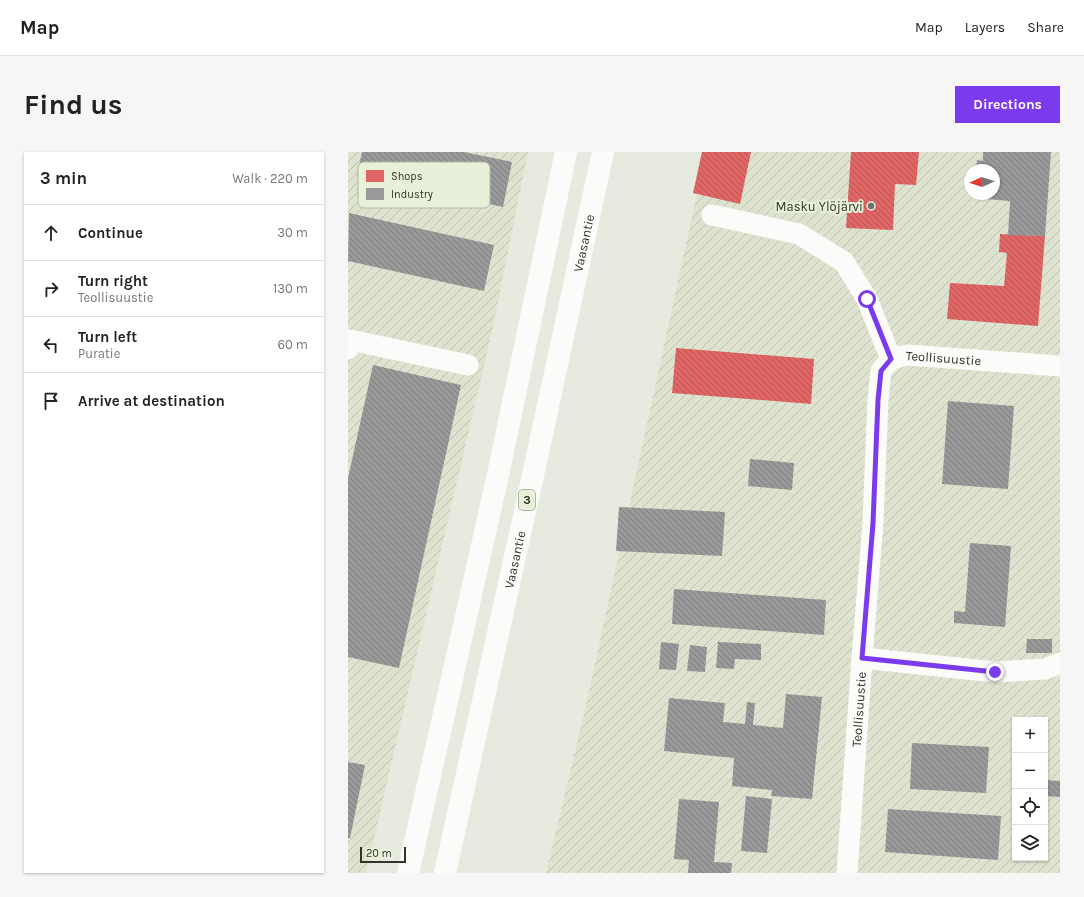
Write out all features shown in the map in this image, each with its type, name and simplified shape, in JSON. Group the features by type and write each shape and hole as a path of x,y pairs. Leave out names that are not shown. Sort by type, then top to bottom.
{"highway":[{"path":"408,873 496,484 566,152"},
{"name":"Vaasantie","path":"444,873 603,152"}],"street":[{"path":"712,215 799,234 844,262 867,299 891,359"},
{"path":"348,349 350,340 468,366"},
{"name":"Teollisuustie","path":"847,873 873,523 878,400 881,371 891,359 907,355 1060,366"},
{"path":"862,658 995,672 1045,669 1060,663"}],"shaded area":[{"path":"348,152 528,152 492,331 366,873 348,873"},
{"path":"721,152 1060,152 1060,873 546,873 584,714 698,189"}],"building: Shops":[{"name":"Masku Ylöjärvi","path":"702,152 751,152 740,204 693,193"},
{"name":"Masku Ylöjärvi","path":"851,152 919,152 916,185 895,184 893,230 846,228"},
{"path":"1000,234 1045,236 1038,326 947,319 950,283 1004,286 1007,253 999,252"},
{"path":"676,348 814,359 811,404 672,393"}],"building: Industry":[{"path":"362,152 464,152 512,162 503,207 490,204 490,162 360,162"},
{"path":"983,152 1051,152 1045,236 1008,235 1010,201 998,200 1000,200 1000,164 977,164 977,160 983,161"},
{"path":"349,213 494,245 484,291 348,261"},
{"path":"373,365 461,385 399,668 348,657 348,478"},
{"path":"948,401 1014,406 1008,489 942,484"},
{"path":"750,459 794,463 792,490 748,486"},
{"path":"619,507 725,512 722,556 616,551"},
{"path":"970,543 1011,546 1005,627 954,623 954,611 965,612"},
{"path":"674,589 826,600 824,635 672,624"},
{"path":"1027,639 1052,639 1052,653 1026,653"},
{"path":"661,642 679,644 676,670 659,669"},
{"path":"718,642 761,644 761,660 735,659 734,669 716,668"},
{"path":"690,645 707,647 705,672 687,671"},
{"path":"786,694 822,697 812,799 771,796 772,790 732,786 734,758 664,751 669,698 725,703 723,722 745,724 747,702 755,703 753,725 783,728"},
{"path":"912,743 989,747 986,793 910,789"},
{"path":"348,762 365,765 350,838 348,838"},
{"path":"1048,780 1060,781 1060,797 1048,796"},
{"path":"746,796 772,799 767,853 741,851"},
{"path":"679,799 719,802 714,862 732,863 731,873 688,873 689,860 674,859"},
{"path":"888,809 1001,816 998,860 885,852"}],"place":[{"name":"Masku Ylöjärvi","path":"871,206"}],"route":[{"path":"867,299 891,359 881,371 878,400 873,523 862,658 995,672"}]}
